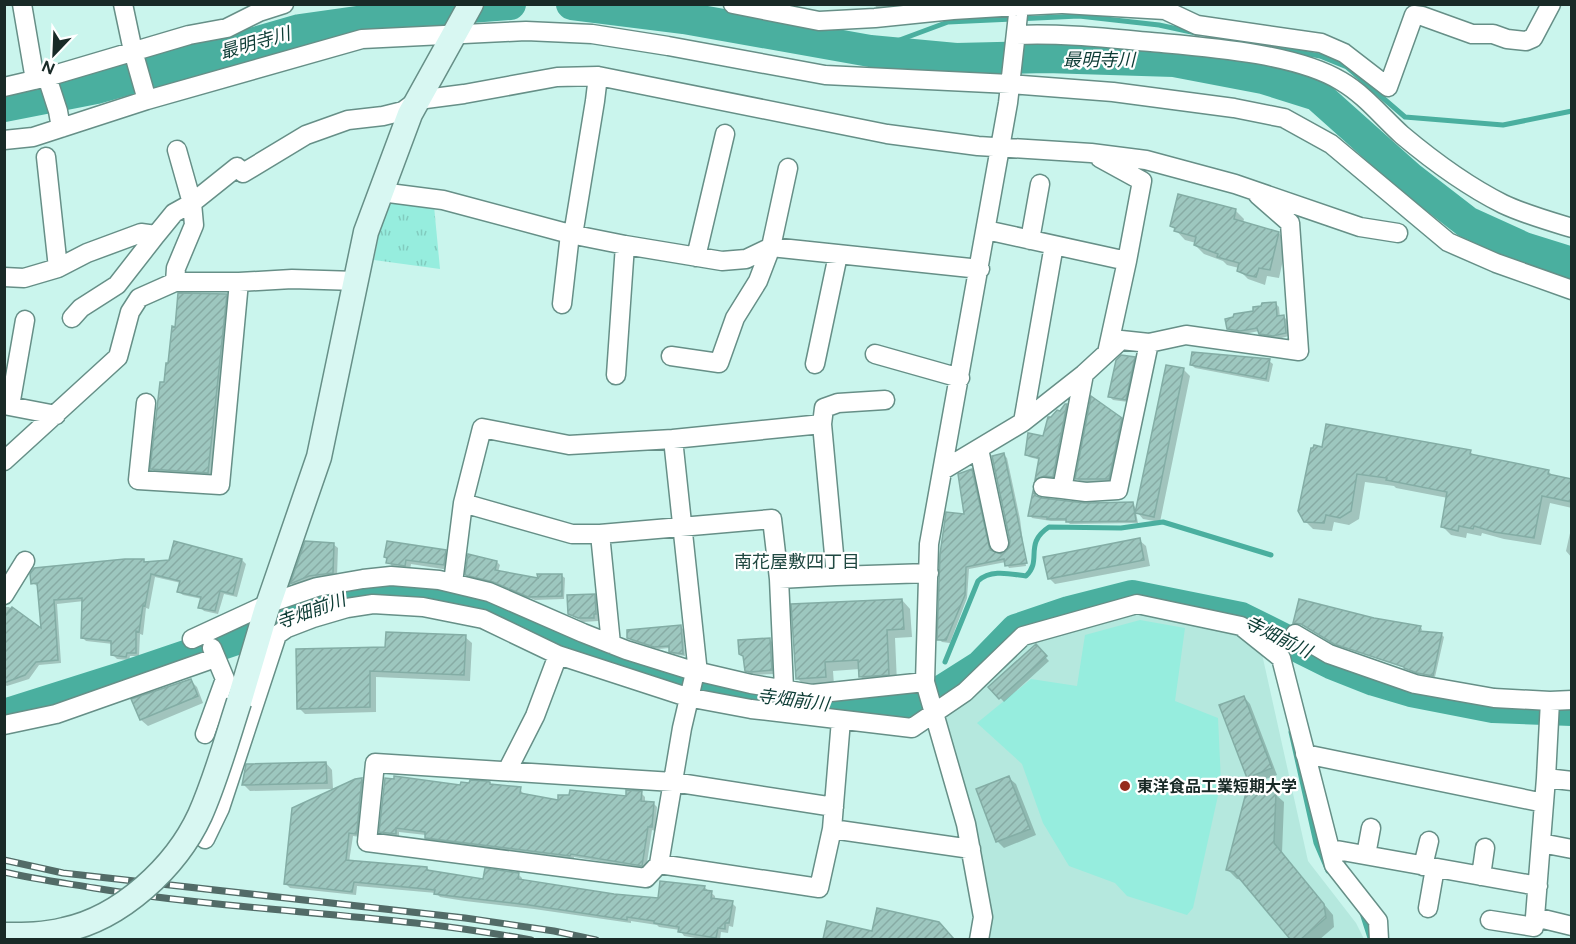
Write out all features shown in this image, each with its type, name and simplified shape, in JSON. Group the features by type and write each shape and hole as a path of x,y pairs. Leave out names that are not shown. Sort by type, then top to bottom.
{"street":[{"path":"22,4 41,79 58,111 61,128"},
{"path":"123,4 133,53 146,98"},
{"path":"4,87 41,79 189,35 227,28 236,13 259,12 284,4"},
{"path":"733,4 819,21 953,10 1104,38 1256,54 1309,67 1340,80 1363,97 1401,134 1451,173 1503,204 1572,228"},
{"path":"1017,23 1062,4 1166,8 1197,25 1321,43 1344,53 1388,87 1414,15 1472,34 1493,34 1507,39 1526,41 1533,38 1551,4"},
{"path":"4,935 31,935 66,930 103,916 136,895 165,868 185,842 199,816 210,790 256,643 319,457 366,232 410,114 461,21"},
{"path":"4,140 33,137 146,98 362,39 461,21 526,31 592,34 825,75 1011,79 1234,108 1284,118 1331,144 1448,242 1496,263 1572,290"},
{"path":"979,939 983,918 966,824 929,696 929,544 980,269 1011,79 1017,23"},
{"path":"72,318 81,309 117,285 174,213 192,203 237,167 243,172 306,135 348,120 403,111 418,100 464,94 557,76 598,76 887,134 1146,160 1252,189 1360,227 1398,234"},
{"path":"562,304 598,76"},
{"path":"696,257 725,134"},
{"path":"175,282 176,268 194,225 192,203 177,150"},
{"path":"1091,153 1142,181 1107,353"},
{"path":"46,158 58,268"},
{"path":"671,356 719,363 735,318 758,280 771,247 788,168"},
{"path":"1030,240 1040,184"},
{"path":"943,470 1023,422 1121,340 1149,343 1186,335 1299,351 1290,223 1252,189"},
{"path":"381,192 443,200 572,234 722,261 746,259 771,247 980,269"},
{"path":"986,230 1127,261"},
{"path":"4,277 24,278 58,268 87,253 141,233 156,235"},
{"path":"621,364 625,245"},
{"path":"1023,422 1054,245"},
{"path":"815,364 838,255"},
{"path":"4,461 118,357 130,312 139,298 175,282 292,279 356,281"},
{"path":"146,403 138,480 220,485 239,282"},
{"path":"25,320 7,405 56,415"},
{"path":"1043,487 1086,492 1118,490 1149,343"},
{"path":"875,354 960,378"},
{"path":"1062,489 1083,374"},
{"path":"836,576 822,424 824,408 838,403 885,400"},
{"path":"453,583 463,503 482,428 569,446 673,439 822,424"},
{"path":"673,439 697,664 689,696 673,782 659,864 646,878 367,842 375,763 673,782 834,807"},
{"path":"979,449 999,543"},
{"path":"463,503 572,534 600,534 772,519 779,579 784,689"},
{"path":"600,534 611,644"},
{"path":"4,596 25,561"},
{"path":"779,579 928,573"},
{"path":"206,734 225,679 215,658 199,636 317,587 363,579 391,576 453,583 489,592 611,644 695,672 813,694 929,696 965,692 1023,636 1137,604 1241,626 1281,658 1334,865 1378,921 1379,939"},
{"path":"205,839 220,808 277,635 287,628 347,608 373,604 423,607 483,619 558,655 689,696 751,709 912,728 929,696"},
{"path":"1295,634 1329,654 1415,684 1549,707 1572,700"},
{"path":"507,771 536,716 558,655"},
{"path":"4,725 56,714 215,658"},
{"path":"1534,928 1549,707"},
{"path":"659,864 819,888 832,829 841,720"},
{"path":"1305,754 1544,803"},
{"path":"1546,777 1572,781"},
{"path":"1366,855 1371,828"},
{"path":"832,829 970,849"},
{"path":"1428,908 1429,841"},
{"path":"1541,843 1572,849"},
{"path":"1481,876 1485,848"},
{"path":"1331,849 1538,886"},
{"path":"1490,920 1534,928 1572,926"}],"shaded area":[{"name":"東洋食品工業短期大学","path":"1140,610 1238,627 1260,645 1308,861 1356,923 1364,939 989,939 977,847 941,724 955,706 1028,643"}],"green space":[{"path":"388,202 434,206 440,269 374,260 383,213"},
{"path":"1140,620 1185,628 1175,701 1218,718 1221,782 1193,908 1187,915 1127,896 1115,883 1069,866 1043,823 1022,764 977,723 1031,679 1077,686 1085,635"}],"building":[{"path":"1178,194 1236,209 1234,219 1279,232 1270,270 1259,268 1256,277 1237,271 1239,263 1217,257 1218,254 1194,245 1196,237 1174,231 1175,228 1170,226"},
{"path":"178,293 227,294 208,473 150,469 160,382 164,382 166,363 168,363 172,326 175,327"},
{"path":"1276,302 1277,316 1284,315 1286,333 1273,336 1259,334 1257,328 1240,331 1227,329 1225,319 1233,317 1234,314 1253,311 1253,307 1261,306 1262,303"},
{"path":"1192,352 1270,359 1266,379 1190,365"},
{"path":"1121,355 1135,357 1126,400 1108,397 1116,360"},
{"path":"1166,365 1184,368 1154,517 1135,513"},
{"path":"1091,396 1122,418 1109,479 1075,479"},
{"path":"1067,404 1053,477 1044,476 1035,480 1039,458 1025,455 1028,433 1043,436 1048,417 1051,417 1057,410 1060,411"},
{"path":"1326,424 1471,450 1470,454 1549,470 1548,474 1572,479 1572,502 1542,496 1534,538 1494,532 1474,526 1473,529 1459,526 1458,531 1441,527 1447,492 1386,480 1387,478 1357,474 1351,511 1340,518 1326,515 1324,523 1304,522 1298,511 1311,448 1314,445 1322,447"},
{"path":"1004,453 1027,563 1005,566 1004,559 966,567 965,595 946,640 937,640 940,554 946,512 964,514 958,474 972,469 990,550 1001,554 1009,547 1010,541 992,456"},
{"path":"1033,491 1036,496 1042,498 1085,503 1133,502 1136,521 1066,522 1066,519 1028,516"},
{"path":"1140,538 1144,560 1048,579 1043,557"},
{"path":"174,541 242,559 233,594 220,591 215,611 198,608 201,597 177,592 180,581 151,574 139,632 136,631 136,653 127,653 126,657 111,655 111,641 81,638 82,598 54,600 58,660 36,662 25,675 4,683 4,617 12,607 41,628 37,583 31,584 30,574 34,568 125,559 144,559 144,562 169,560"},
{"path":"305,541 334,543 333,573 309,576 290,584"},
{"path":"387,541 446,550 444,565 406,560 405,566 386,563 387,558 384,557"},
{"path":"468,554 497,561 495,570 538,578 537,574 562,574 562,596 528,597 493,582 465,575"},
{"path":"595,594 596,614 594,618 578,618 568,614 567,595"},
{"path":"902,599 904,629 887,630 889,675 859,677 858,660 825,662 826,677 796,679 791,604"},
{"path":"1299,599 1374,618 1421,626 1419,631 1442,633 1433,676 1417,673 1334,644 1301,624 1293,623"},
{"path":"681,625 683,654 669,652 669,646 654,647 627,638 627,630"},
{"path":"386,632 466,635 464,675 370,671 370,707 297,709 296,649 385,647"},
{"path":"770,638 772,670 745,671 743,656 739,654 738,640"},
{"path":"1036,644 1047,656 999,699 988,687"},
{"path":"191,679 198,696 140,720 131,699"},
{"path":"1244,696 1272,768 1247,778 1219,705"},
{"path":"326,762 327,783 242,785 246,764"},
{"path":"394,776 460,785 461,782 469,783 470,780 486,781 490,784 521,787 520,793 558,800 558,795 569,795 570,790 626,796 626,790 642,791 641,801 654,802 652,827 648,827 642,866 571,854 570,856 425,838 425,832 396,828 396,834 379,832 385,778 394,779"},
{"path":"1009,776 1030,829 996,842 976,789"},
{"path":"362,778 357,830 356,834 349,833 346,860 427,867 427,870 483,879 485,868 519,873 518,879 614,894 658,898 660,881 705,886 704,890 712,891 711,898 733,901 729,923 725,923 725,929 718,928 716,938 678,932 679,927 654,923 654,921 627,917 627,920 434,894 435,890 354,882 352,892 284,884 292,808 355,779"},
{"path":"1248,785 1276,792 1274,843 1324,904 1326,918 1301,939 1290,939 1234,872 1226,870"},
{"path":"877,908 939,922 954,939 823,939 827,921 872,931"}],"waterway":[{"name":"最明寺川","path":"4,106 96,88 300,30 457,8 510,4"},
{"name":"最明寺川","path":"572,4 684,18 870,51 956,59 1046,57 1174,61 1263,78 1317,95 1410,178 1467,222 1524,248 1572,263"},
{"path":"870,51 948,22 1079,16 1159,25 1196,33"},
{"path":"1211,36 1320,56 1347,67 1405,117 1503,125 1572,111"},
{"path":"945,662 978,581 995,574 1026,576 1033,564 1037,540 1041,533 1049,527 1121,528 1163,522 1271,555"},
{"name":"寺畑前川","path":"4,715 245,636 251,631 319,605 380,589 422,589 450,596 682,683 719,691 820,705 897,705 940,692 981,666 1016,630 1069,612 1132,596 1241,618 1331,663 1374,680 1411,691 1493,707 1572,710"},
{"name":"寺畑前川","path":"1259,626 1266,637"},
{"path":"1291,732 1316,843 1328,871"},
{"path":"1362,913 1370,938"}],"railway":[{"path":"4,860 63,873 465,918 554,931 596,940"},
{"path":"4,872 149,896 422,924 531,940"}],"place":[{"name":"東洋食品工業短期大学","path":"1125,786"}],"district":[{"name":"南花屋敷四丁目","path":"797,562"}]}
